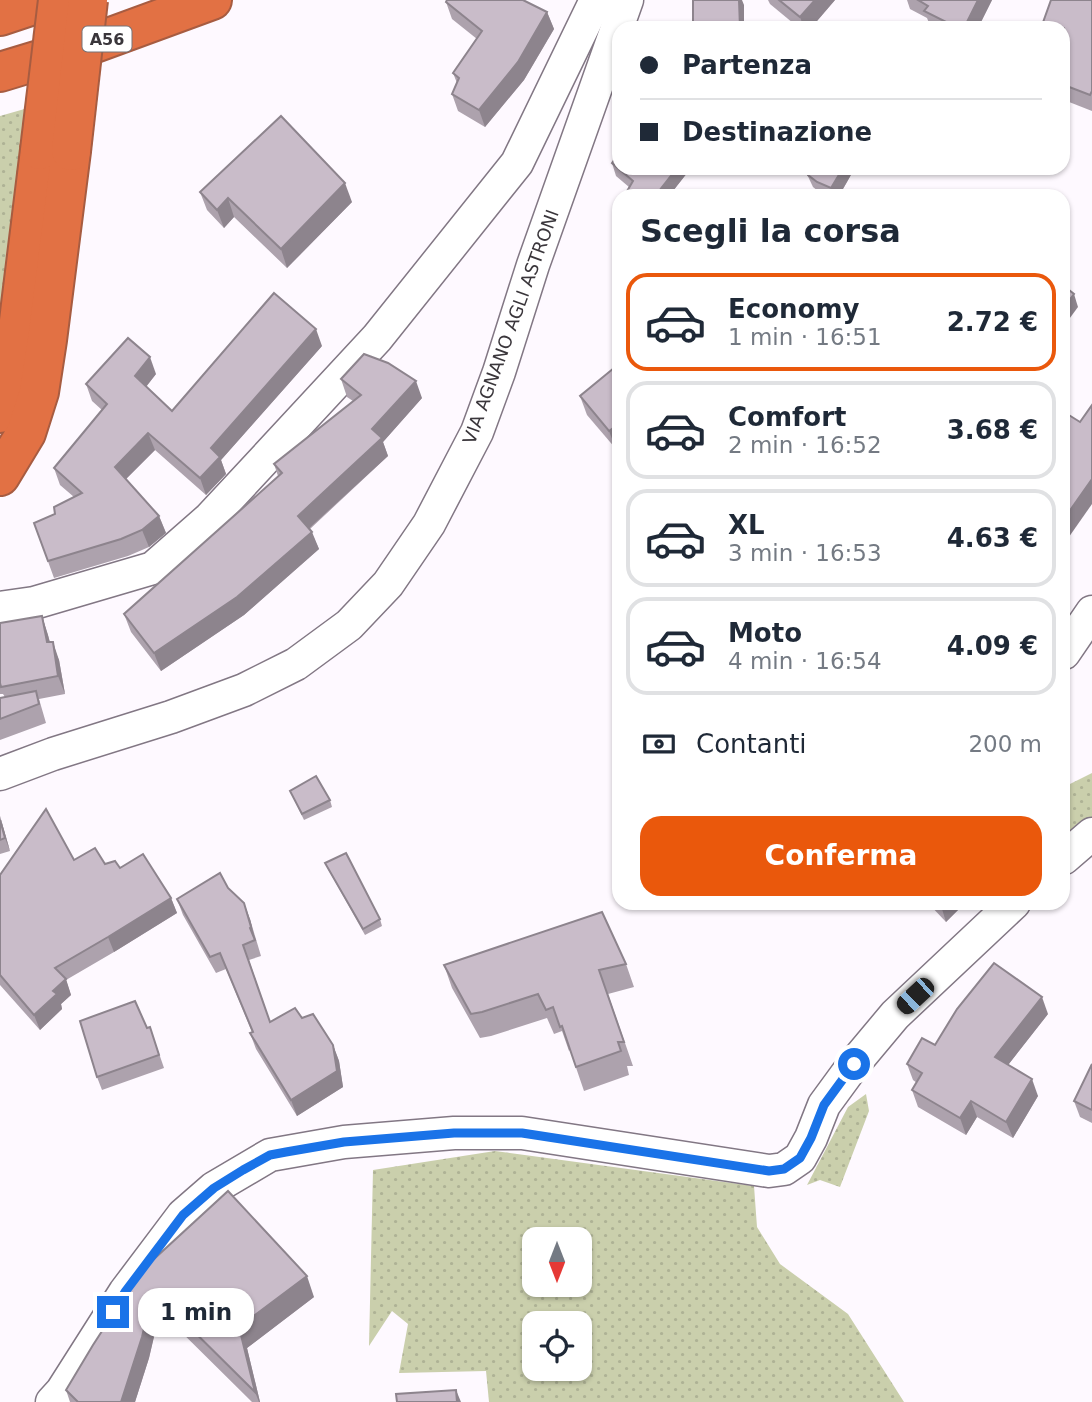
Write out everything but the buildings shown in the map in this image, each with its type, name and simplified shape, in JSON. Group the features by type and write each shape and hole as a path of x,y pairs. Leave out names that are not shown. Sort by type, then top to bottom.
{"highway":[{"path":"0,16 48,0"},
{"path":"0,476 26,433 39,393 47,340 56,151 58,0"},
{"path":"0,413 10,386 88,0"},
{"path":"0,99 35,89 207,2"},
{"name":"A56","path":"0,72 92,44 207,2"}],"street":[{"path":"0,608 34,603 153,568 210,518 377,338 517,163 596,0"},
{"name":"VIA AGNANO AGLI ASTRONI","path":"620,21 627,0"},
{"name":"VIA AGNANO AGLI ASTRONI","path":"0,774 53,754 172,718 244,690 296,664 349,625 388,584 429,524 477,432 612,42"},
{"path":"1070,644 1092,612"},
{"path":"1070,853 1092,834"},
{"path":"52,1402 62,1391 125,1292 183,1215 214,1188 270,1155 344,1142 454,1133 522,1133 769,1171 784,1169 800,1158 824,1105 895,1015 1007,910"}],"green space":[{"path":"28,108 0,356 0,116"},
{"path":"1092,773 1092,817 1070,836 1070,784"},
{"path":"866,1094 869,1111 840,1187 820,1180 807,1185 848,1107"},
{"path":"495,1151 754,1186 757,1227 780,1264 848,1314 904,1402 489,1402 486,1371 399,1373 408,1324 392,1311 369,1346 373,1170"}],"route":[{"path":"113,1312 183,1215 214,1188 270,1155 344,1142 454,1133 522,1133 769,1171 784,1169 800,1158 824,1105 854,1064"}]}
